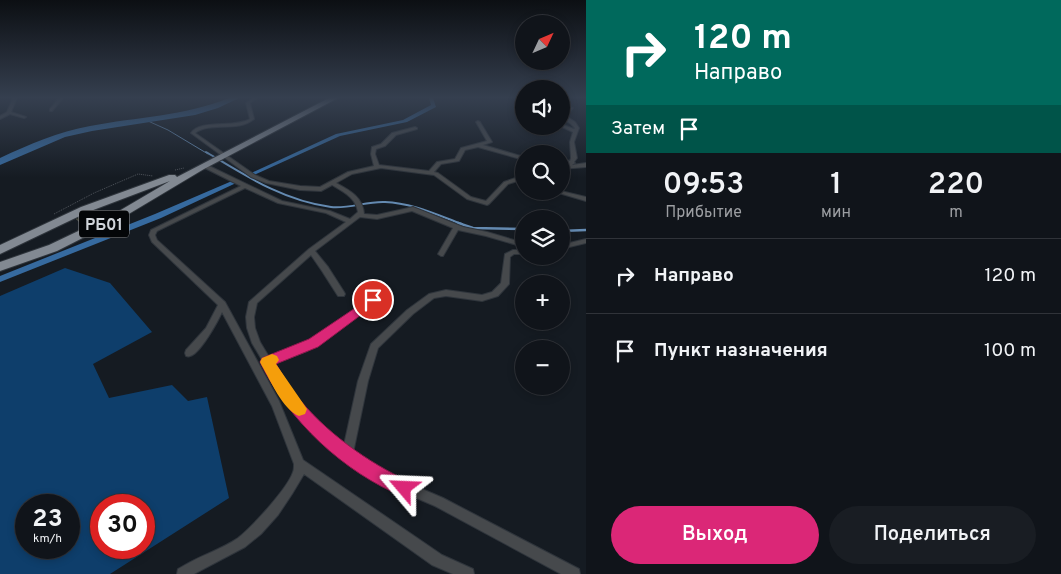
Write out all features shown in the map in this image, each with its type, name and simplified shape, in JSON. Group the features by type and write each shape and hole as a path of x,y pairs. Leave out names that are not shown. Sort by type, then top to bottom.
{"highway":[{"name":"РБ01","path":"0,267 53,248 98,226 205,165 283,125"},
{"name":"РБ01","path":"0,250 31,234 104,202 205,165"}],"street":[{"path":"227,125 208,126 194,131 197,137 223,156 254,176 268,182 315,190 333,184 350,173 377,166 431,172 445,179 469,198 484,203 489,202 506,183 515,181"},
{"path":"431,172 439,163 457,160 463,148 490,142 480,125"},
{"path":"575,125 577,128 572,142 575,153 570,165 586,165"},
{"path":"377,166 373,154 374,148 383,144 394,134 415,128"},
{"path":"570,129 576,132"},
{"path":"478,146 515,157"},
{"path":"205,165 280,202 354,218 377,217 410,209 456,228 515,242"},
{"path":"333,184 354,197 362,210 257,297 251,308 251,328 256,343 267,362 290,399 322,433 347,455 376,475 439,502 574,574"},
{"path":"190,572 241,543 263,523 296,478 299,464 276,404 222,304 154,241 152,232 245,186"},
{"path":"570,195 586,199"},
{"path":"441,254 456,228"},
{"path":"570,245 586,241"},
{"path":"311,251 341,294"},
{"path":"347,455 363,381 374,346 410,312 438,294 482,298 495,294 504,284 507,256 515,253"},
{"path":"267,362 304,348 320,339 387,290"},
{"path":"189,353 216,321 222,304"},
{"path":"276,404 290,399"},
{"path":"299,464 437,560 468,574"}],"shaded area":[{"path":"65,268 110,283 152,332 93,364 109,398 172,385 188,401 207,397 229,498 155,545 155,494 90,494 90,559 133,559 110,574 0,574 0,296"}],"building":[{"path":"90,207 111,224 92,233 72,215"}],"waterway":[{"path":"0,162 62,136 119,125"},
{"path":"156,125 208,154"},
{"path":"252,174 338,135 387,125"},
{"path":"206,152 266,186 314,204 344,207 378,202 395,203 424,210 462,224"},
{"path":"0,279 158,216 232,183"},
{"path":"458,223 473,228 515,229"},
{"path":"570,231 586,230"}],"slow traffic":[{"path":"272,360 267,362 290,399 299,409"}],"route":[{"path":"373,300 313,343 267,362 290,399 322,433 347,455 376,475 404,488"}]}
